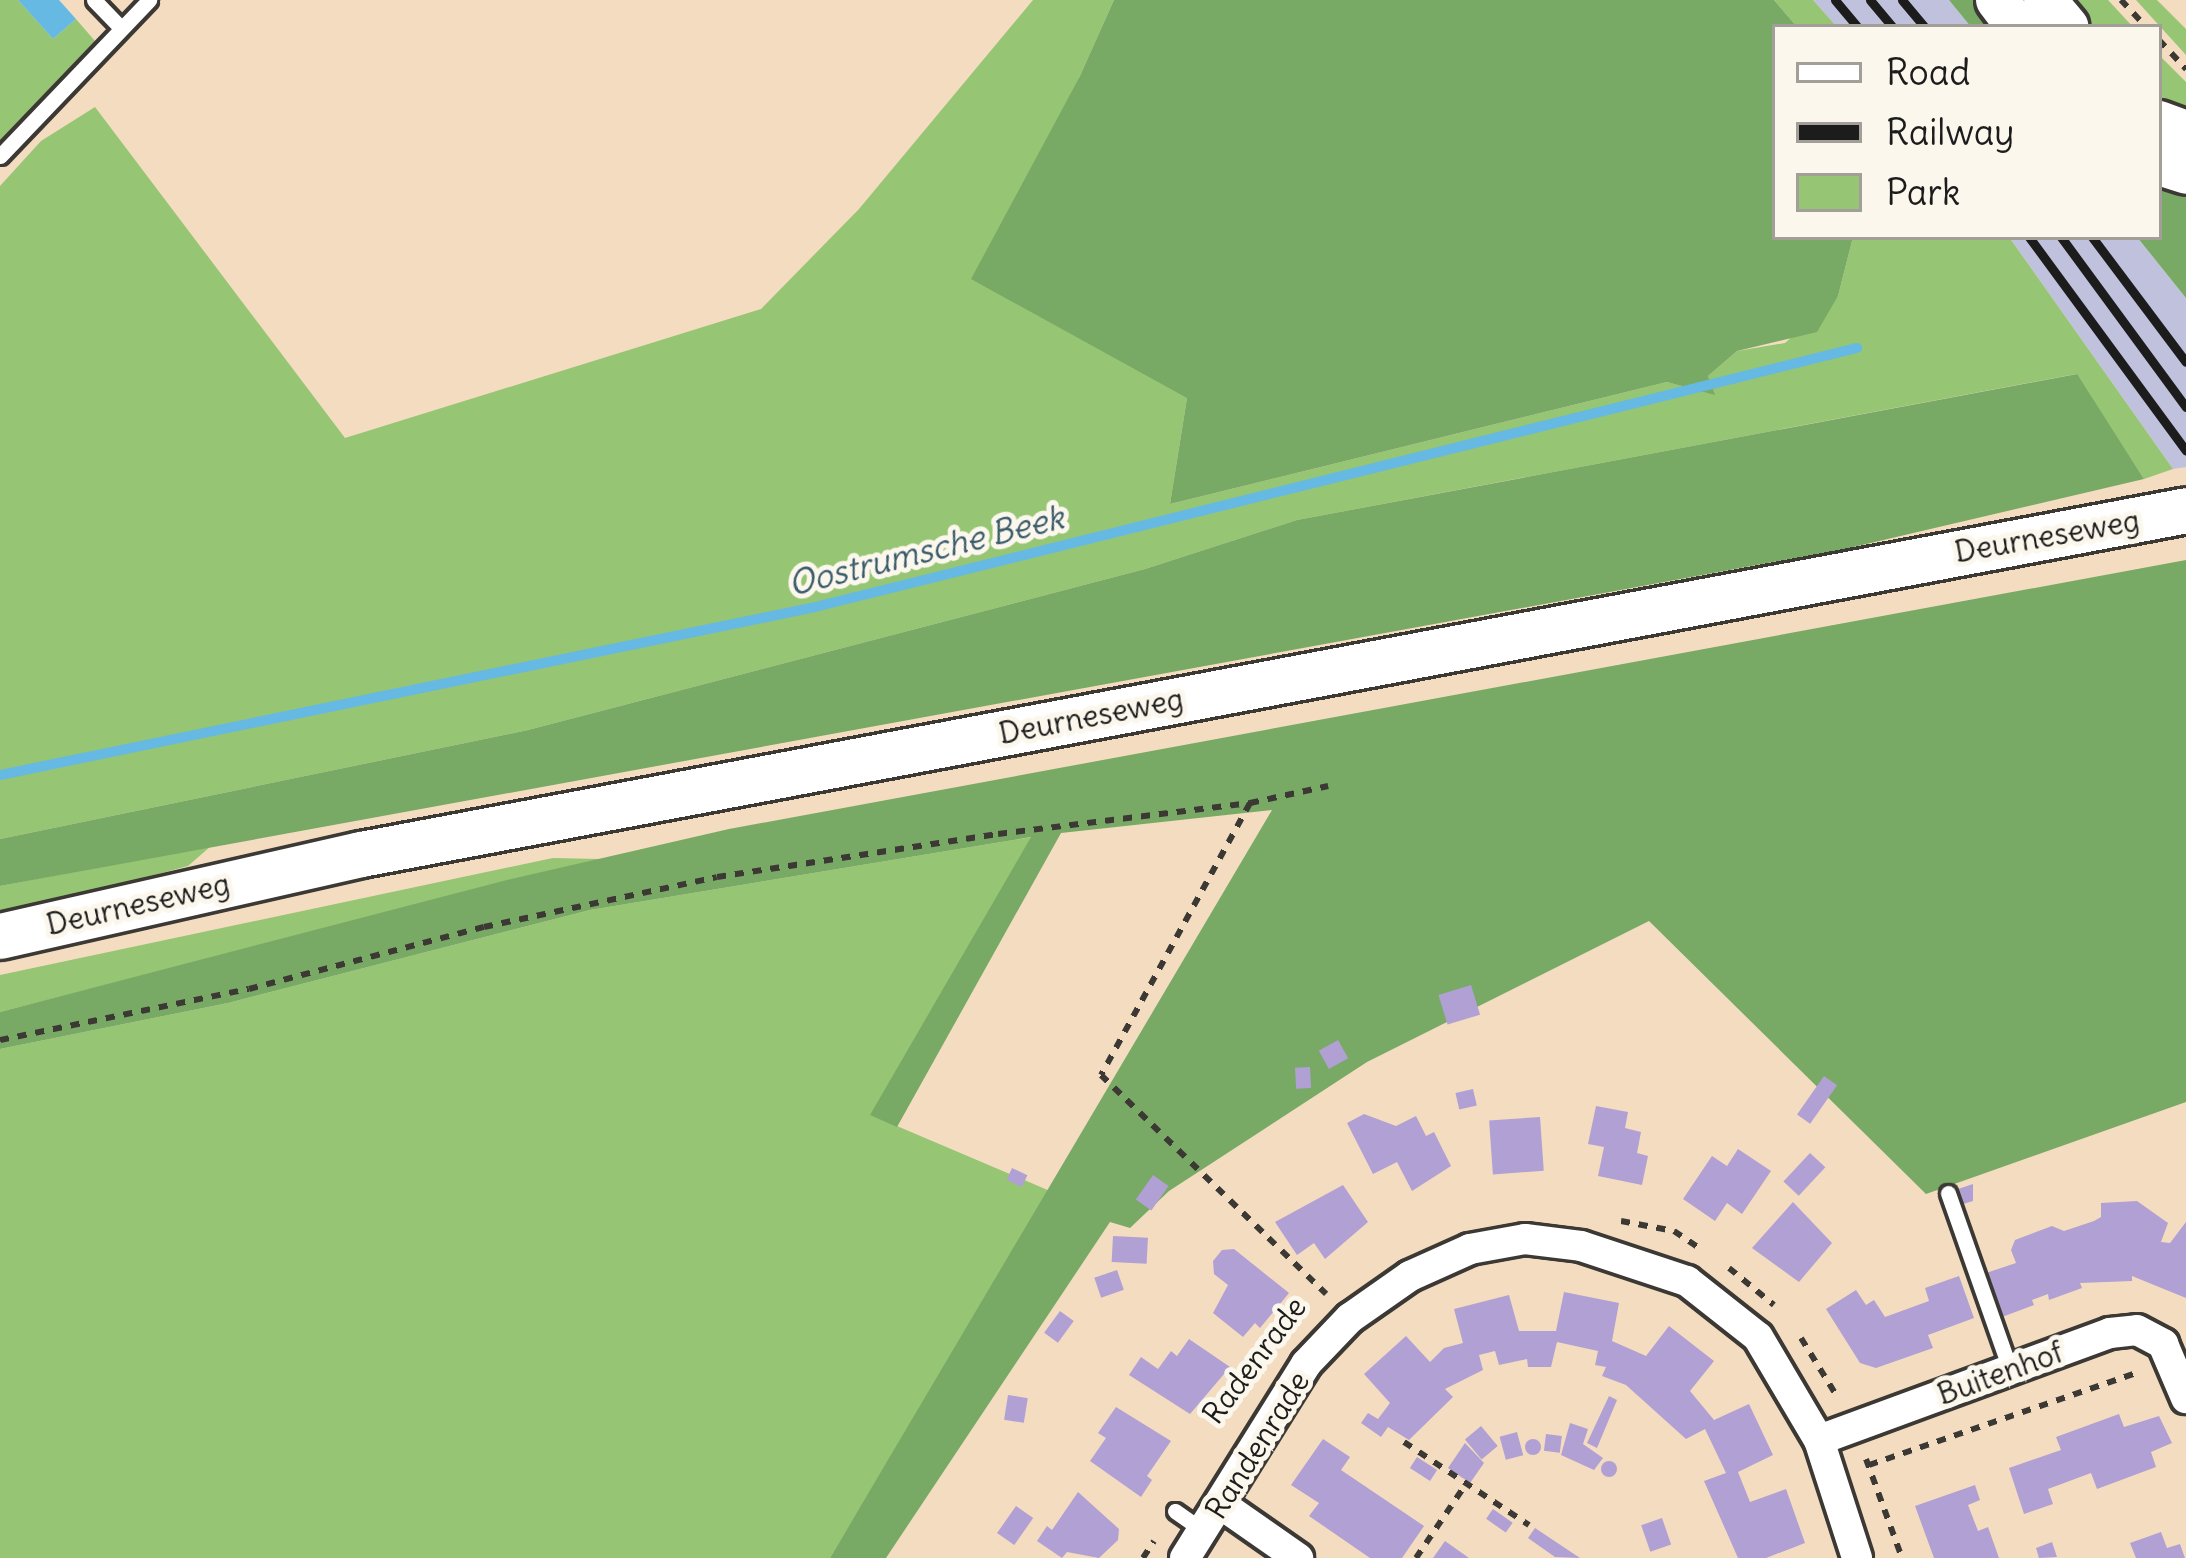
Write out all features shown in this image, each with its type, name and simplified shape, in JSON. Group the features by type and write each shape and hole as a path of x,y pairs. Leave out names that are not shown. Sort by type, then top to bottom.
{"main road":[{"name":"Deurneseweg","path":"0,936 361,854 2186,510"}],"street":[{"path":"2045,0 2065,24"},
{"name":"Randenrade","path":"1185,1558 1306,1364 1350,1318 1410,1276 1471,1249 1525,1239 1581,1246 1687,1282 1758,1337 1819,1440 1857,1558"},
{"name":"Buitenhof","path":"1819,1440 2110,1333 2138,1330 2163,1344 2170,1361"},
{"path":"2170,1361 2186,1398"},
{"path":"1222,1504 1298,1558"}],"lane":[{"path":"94,0 119,27"},
{"path":"0,156 149,0"},
{"path":"1948,1192 2010,1369"},
{"path":"1175,1511 1204,1531"}],"path":[{"path":"2121,0 2143,24"},
{"path":"2162,43 2186,69"},
{"path":"0,1040 248,989 484,927 718,878 998,833 1250,803 1328,786"},
{"name":"Radenrade","path":"1250,803 1102,1075 1331,1299 1320,1309"},
{"path":"1607,1219 1674,1231 1709,1254"},
{"path":"1726,1266 1762,1290 1786,1320"},
{"path":"1798,1335 1855,1427 1902,1558"},
{"name":"Buitenhof","path":"1868,1465 2170,1361"},
{"path":"1404,1442 1529,1525"},
{"path":"1416,1558 1466,1484"},
{"path":"1143,1558 1175,1511"}],"shaded area":[{"path":"1813,0 1949,0 1969,24 1834,24"},
{"path":"2011,240 2139,240 2186,298 2186,467 2173,469"}],"green space":[{"path":"0,0 18,0 53,39 76,19 95,41 0,143"},
{"path":"1033,0 1114,0 1079,78 1187,398 1170,504 1667,382 1714,394 1708,376 1737,351 1785,343 1838,296 1852,240 2011,240 2173,469 2144,479 2076,374 1297,520 1145,569 528,730 0,839 0,186 41,141 95,107 345,438 761,309 859,209"},
{"path":"1114,0 1774,0 1794,24 1772,24 1772,240 1852,240 1838,296 1817,332 1737,351 1708,376 1715,395 1667,382 1170,504 1187,398 971,279 1079,78"},
{"path":"1774,0 1813,0 1834,24 1794,24"},
{"path":"1949,0 1992,0 2008,24 1969,24"},
{"path":"2059,0 2108,0 2130,24 2078,24"},
{"path":"2136,0 2157,0 2186,29 2186,55 2162,24"},
{"path":"2162,58 2186,82 2186,116 2162,104"},
{"path":"2162,181 2186,191 2186,298 2139,240 2162,240"},
{"path":"2077,374 2144,479 1845,549 0,886 0,839 528,730 1145,569 1297,520"},
{"path":"2186,560 2186,1102 1926,1194 1649,921 1367,1062 1169,1191 1130,1228 1110,1222 886,1558 830,1558 1272,810 1061,833 897,1127 870,1115 1031,837 590,910 228,1003 0,1049 0,1012 507,880 729,829"},
{"path":"1032,837 871,1115 1050,1191 830,1558 0,1558 0,1049 228,1003 590,910"},
{"path":"211,846 188,866 0,916 0,886"},
{"path":"553,858 600,859 0,1012 0,975"}],"water":[{"path":"18,0 59,0 76,19 53,39"}],"building":[{"path":"1471,985 1480,1015 1448,1025 1438,995"},
{"path":"1338,1040 1348,1058 1329,1069 1319,1051"},
{"path":"1310,1067 1311,1088 1296,1089 1295,1068"},
{"path":"1824,1076 1837,1085 1810,1124 1797,1115"},
{"path":"1473,1089 1477,1106 1459,1110 1455,1093"},
{"path":"1596,1106 1628,1112 1625,1128 1641,1132 1637,1153 1648,1156 1642,1185 1598,1176 1604,1147 1588,1144"},
{"path":"1364,1114 1396,1126 1416,1116 1426,1136 1434,1132 1451,1166 1412,1191 1397,1162 1373,1174 1347,1123"},
{"path":"1540,1117 1544,1171 1493,1174 1489,1121"},
{"path":"1738,1149 1771,1171 1742,1214 1727,1203 1715,1221 1683,1199 1712,1156 1727,1166"},
{"path":"1810,1153 1825,1167 1799,1196 1783,1182"},
{"path":"1012,1168 1027,1175 1022,1187 1007,1180"},
{"path":"1153,1175 1169,1186 1151,1210 1136,1200"},
{"path":"1973,1184 1973,1201 1963,1204 1958,1189"},
{"path":"1343,1185 1368,1222 1325,1259 1314,1243 1297,1255 1275,1222"},
{"path":"2137,1201 2168,1223 2161,1242 2170,1243 2186,1222 2186,1298 2132,1276 2132,1281 2080,1283 2082,1288 2049,1300 2048,1294 2002,1317 1986,1273 2016,1263 2011,1250 2015,1240 2052,1226 2064,1231 2094,1221 2101,1217 2101,1203"},
{"path":"1793,1202 1832,1243 1799,1282 1752,1248"},
{"path":"1113,1236 1148,1238 1147,1264 1112,1262"},
{"path":"1234,1249 1289,1293 1260,1328 1255,1323 1243,1337 1213,1313 1228,1285 1214,1274 1213,1261 1222,1250"},
{"path":"1117,1270 1124,1290 1101,1298 1094,1278"},
{"path":"1959,1276 1974,1318 1928,1335 1933,1348 1876,1368 1860,1363 1826,1309 1856,1290 1866,1305 1874,1300 1885,1317 1929,1301 1925,1288"},
{"path":"1564,1292 1619,1303 1612,1341 1646,1356 1669,1326 1714,1361 1690,1391 1714,1420 1749,1404 1773,1455 1738,1472 1750,1502 1786,1489 1805,1543 1766,1558 1738,1558 1704,1481 1726,1473 1705,1429 1686,1439 1626,1385 1602,1376 1606,1367 1595,1365 1598,1351 1557,1342 1551,1367 1528,1367 1527,1359 1499,1365 1495,1351 1479,1355 1483,1370 1445,1389 1453,1397 1409,1440 1388,1427 1381,1437 1361,1423 1368,1413 1378,1419 1390,1403 1364,1374 1406,1336 1430,1362 1444,1348 1463,1343 1454,1309 1509,1295 1519,1331 1556,1331"},
{"path":"1060,1311 1074,1321 1058,1343 1044,1333"},
{"path":"1189,1339 1230,1367 1190,1414 1129,1375 1141,1357 1158,1369 1171,1351 1177,1356"},
{"path":"1008,1395 1028,1398 1024,1423 1004,1420"},
{"path":"1609,1396 1617,1400 1597,1448 1587,1443"},
{"path":"1116,1407 1171,1441 1147,1476 1152,1480 1141,1497 1090,1461 1106,1438 1098,1433"},
{"path":"2119,1414 2124,1427 2159,1416 2172,1443 2151,1452 2156,1467 2097,1489 2091,1473 2048,1489 2053,1504 2024,1514 2009,1468 2061,1450 2056,1437"},
{"path":"1570,1423 1588,1429 1583,1444 1603,1458 1594,1470 1561,1455"},
{"path":"1481,1426 1498,1446 1482,1459 1465,1439"},
{"path":"1517,1432 1523,1455 1506,1460 1500,1437"},
{"path":"1546,1434 1562,1436 1560,1453 1544,1451"},
{"path":"1323,1439 1350,1457 1341,1470 1424,1526 1402,1558 1370,1558 1309,1516 1319,1503 1291,1485"},
{"path":"1533,1439 1541,1447 1533,1455 1525,1447"},
{"path":"1465,1443 1484,1463 1470,1483 1448,1468"},
{"path":"1417,1457 1437,1470 1430,1481 1410,1468"},
{"path":"1609,1461 1617,1469 1609,1477 1601,1469"},
{"path":"1975,1485 1980,1500 1968,1505 1978,1531 1988,1527 1999,1558 1934,1558 1915,1506"},
{"path":"1078,1492 1119,1529 1118,1540 1099,1558 1067,1552 1062,1558 1037,1541 1047,1526 1052,1530"},
{"path":"1016,1506 1033,1518 1014,1545 997,1533"},
{"path":"1493,1509 1513,1523 1506,1533 1486,1519"},
{"path":"1662,1518 1671,1544 1650,1552 1641,1525"},
{"path":"1535,1528 1580,1558 1555,1557 1528,1538"},
{"path":"2161,1532 2167,1548 2180,1544 2185,1558 2136,1558 2130,1543"},
{"path":"1445,1541 1469,1558 1433,1558"},
{"path":"2052,1542 2057,1557 2039,1558 2036,1548"}],"waterway":[{"name":"Oostrumsche Beek","path":"0,775 811,608 1857,348"}],"railway":[{"path":"1835,0 1855,24"},
{"path":"1870,0 1890,24"},
{"path":"1902,0 1922,24"},
{"path":"2031,240 2186,451"},
{"path":"2063,240 2186,407"},
{"path":"2094,240 2186,362"}]}
